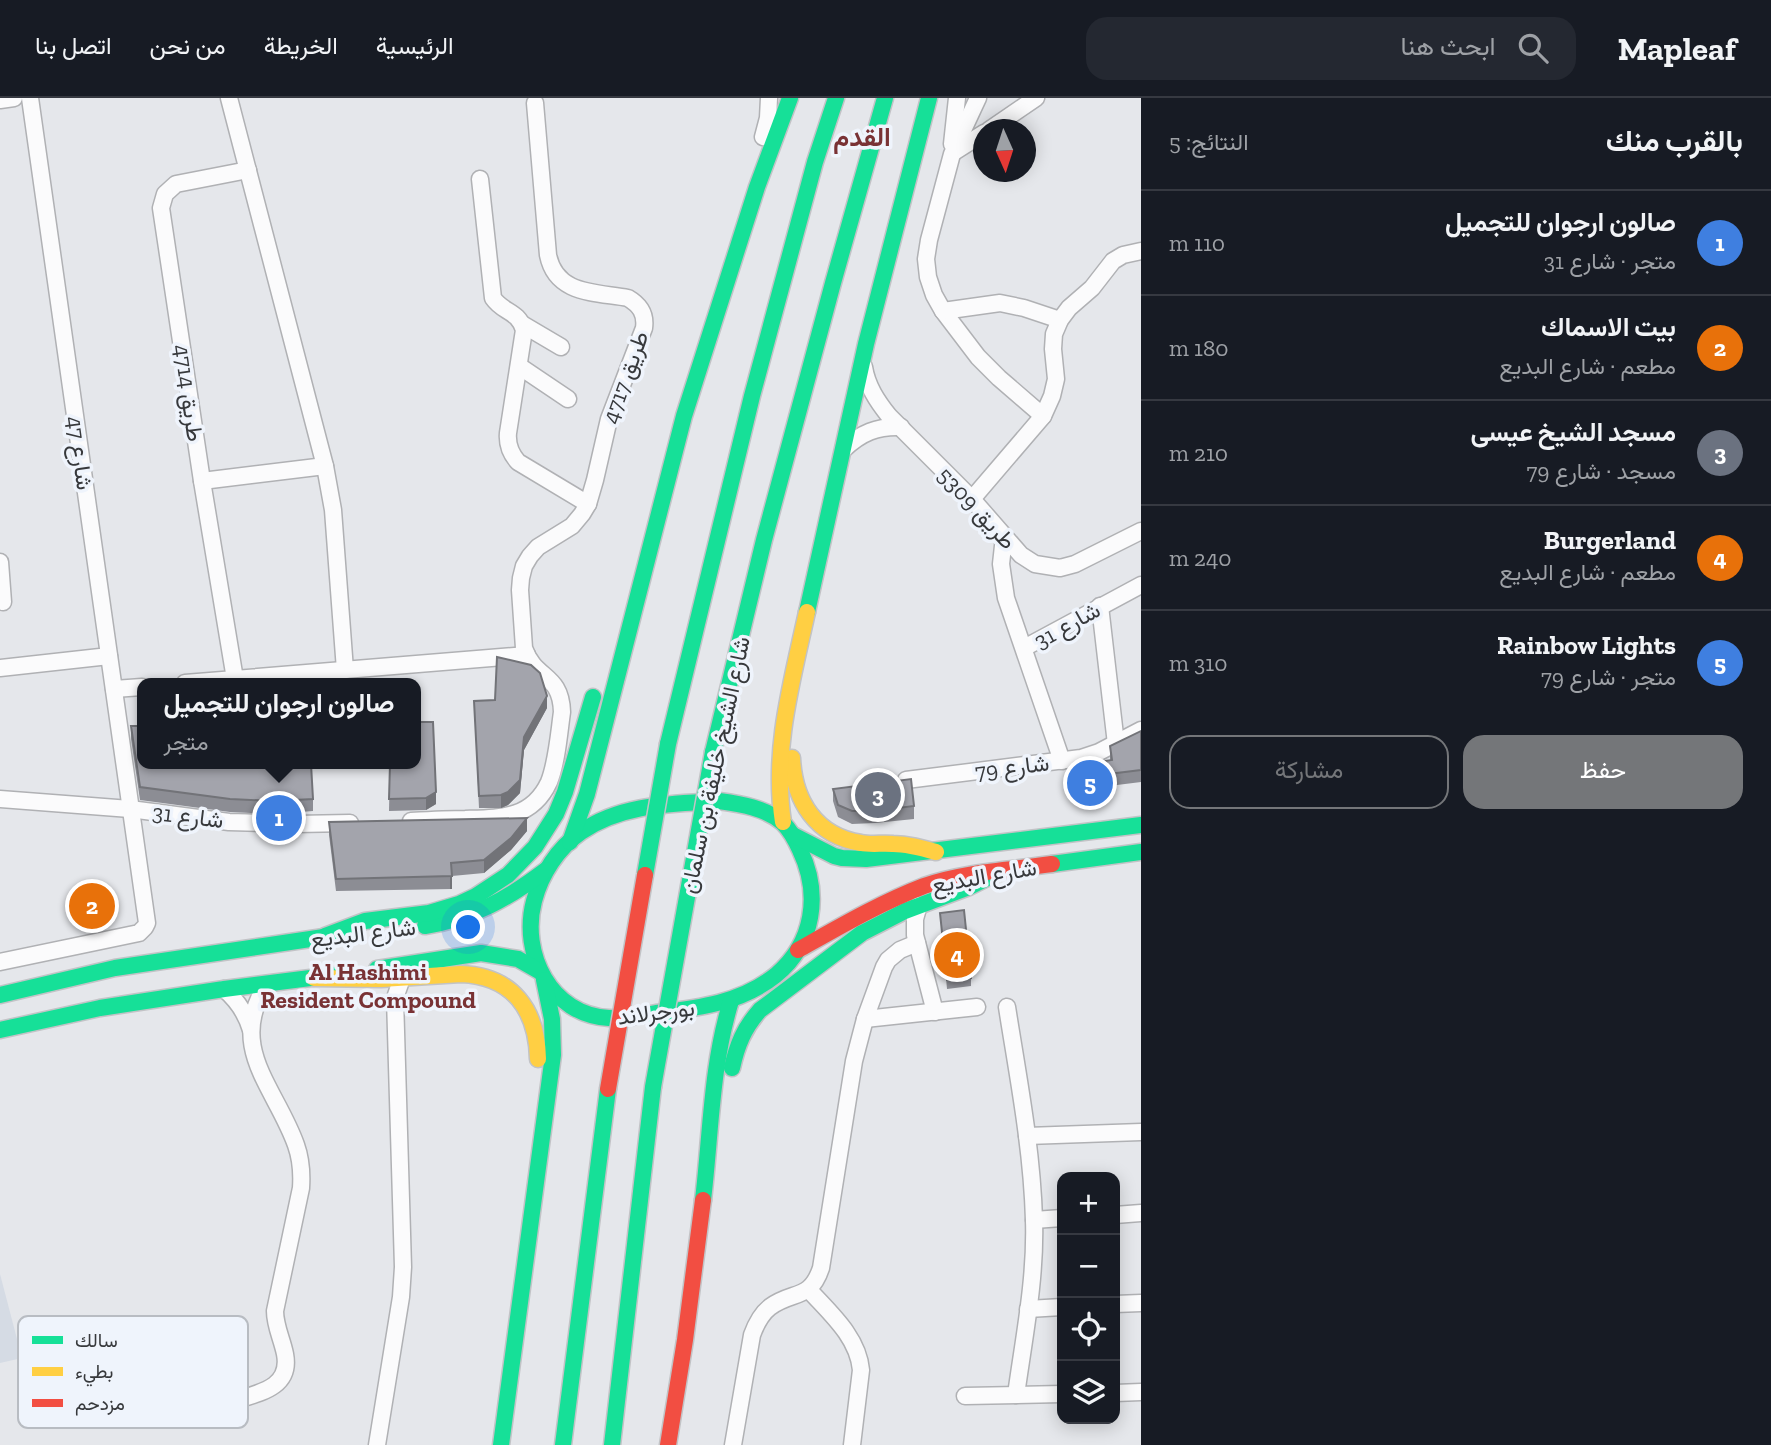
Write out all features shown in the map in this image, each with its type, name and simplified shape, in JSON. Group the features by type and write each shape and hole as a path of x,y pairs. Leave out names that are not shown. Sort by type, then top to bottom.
{"main road":[{"path":"570,842 591,777 684,416 757,187 790,98"},
{"name":"شارع الشيخ خليفة بن سلمان","path":"563,1445 608,1089 668,744 752,396 815,162 836,98"},
{"name":"شارع الشيخ خليفة بن سلمان","path":"612,1445 653,1087 713,752 829,295 885,98"},
{"path":"929,98 895,224 838,460 795,671 797,707 792,762 793,781 800,799 810,815 824,828 841,838 860,843 917,846 936,852"},
{"path":"613,629 624,597 644,565"},
{"name":"بورجرلاند","path":"542,976 567,1004 579,1012 596,1018 614,1019 731,1001 770,979 793,958 806,935 811,918 813,892 808,867 788,829 779,798 779,754 795,671"},
{"path":"326,936 366,921 451,908 487,890 521,865 547,832 556,814 598,681"},
{"path":"501,1445 553,1055 552,1019 531,942 531,914 539,886 549,868 570,842 590,826 640,808 719,801 744,805 763,812 788,829"},
{"name":"شارع البديع","path":"788,829 826,853 842,858 866,859 1141,825"},
{"name":"شارع البديع","path":"798,950 872,909 925,886 960,877 1141,852"},
{"name":"شارع البديع","path":"3,995 115,968 326,936 434,925 464,918 492,906 513,895 549,868"},
{"path":"707,1160 715,1149 724,1125 735,1050 741,1035 768,1003 862,933 884,920 969,887 1001,871"},
{"name":"شارع البديع","path":"0,1030 100,1008 481,953 518,959 542,976"},
{"path":"314,978 395,979 475,974 490,979 518,998 528,1011 538,1043 534,1150 538,1167"},
{"path":"668,1445 691,1308 720,1038 731,1001"}],"street":[{"path":"0,100 14,98"},
{"name":"شارع 47","path":"0,964 139,933 147,923 30,98"},
{"path":"229,98 325,466 334,523 345,670"},
{"path":"757,187 769,98"},
{"path":"957,98 952,154 929,240 926,259 928,277 943,311 978,357 1043,416"},
{"path":"952,154 978,98"},
{"path":"1005,119 1036,98"},
{"name":"طريق 4717","path":"527,655 524,648 520,590 524,566 538,547 572,526 588,504 609,419 644,328 644,317 638,305 628,298 574,288 553,272 548,255 536,103"},
{"path":"952,154 973,140"},
{"name":"طريق 4714","path":"235,678 161,208 165,194 176,184 248,170"},
{"path":"480,179 493,298 498,305 515,314 522,324 561,348"},
{"path":"972,499 1043,416 1056,379 1054,334 1060,320 1069,308 1092,288 1113,261 1122,255 1141,251"},
{"path":"943,311 1000,303 1060,320"},
{"path":"522,324 523,336 508,433 511,452 518,462 588,504"},
{"name":"طريق 5309","path":"863,357 865,373 879,403 889,416 972,499 1021,555 1035,564 1060,568 1075,564 1141,531"},
{"path":"519,366 568,399"},
{"path":"838,460 853,440 864,433 888,426 901,427"},
{"path":"202,481 325,466"},
{"path":"1004,537 1002,581 1024,648"},
{"path":"0,562 3,602"},
{"name":"شارع 31","path":"1062,761 1024,648 1141,585"},
{"path":"1100,606 1116,744"},
{"path":"247,678 527,655 535,668 555,684 562,712 552,771 535,802 503,818 391,821"},
{"path":"0,668 109,656"},
{"path":"114,689 137,687"},
{"name":"شارع 79","path":"906,780 1081,758 1099,752 1141,730"},
{"name":"شارع 31","path":"0,799 130,809 240,823 364,822"},
{"path":"919,905 915,919 916,939 935,1012"},
{"path":"884,920 901,925 916,939"},
{"path":"108,939 115,968"},
{"path":"733,1445 752,1335 758,1320 775,1304 809,1290 817,1280 854,1061 865,1019 888,960 916,939"},
{"path":"0,964 3,995"},
{"path":"377,1445 401,1297 403,1267 395,979"},
{"path":"248,1397 273,1387 284,1372 285,1354 275,1311 302,1173 295,1143 258,1067 253,1049 252,1019 267,984"},
{"path":"224,989 243,1010 251,1031"},
{"path":"865,1019 976,1007"},
{"path":"1007,1007 1027,1136 1034,1220 1031,1281 1016,1395"},
{"path":"1027,1136 1141,1132"},
{"path":"1120,1215 1141,1213"},
{"path":"1034,1220 1057,1218"},
{"path":"809,1290 855,1344 860,1358 852,1445"},
{"path":"1120,1304 1141,1303"},
{"path":"1028,1310 1057,1307"},
{"path":"1120,1393 1141,1392"},
{"path":"965,1396 1057,1394"}],"shaded area":[{"path":"0,1274 18,1343 18,1359 0,1363"}],"building":[{"path":"497,657 531,665 540,673 547,696 524,737 520,780 501,795 479,796 474,701 495,700"},
{"path":"421,722 433,722 436,792 426,798 389,799 390,769 421,769"},
{"path":"131,726 137,726 137,767"},
{"path":"1141,731 1141,770 1082,779 1079,765 1112,760 1110,746"},
{"path":"137,769 311,769 313,799 230,799 140,787"},
{"path":"911,779 914,806 875,811 852,811 838,805 833,789"},
{"path":"527,818 511,838 484,860 451,863 452,876 336,879 329,822"},
{"path":"98,883 103,914 83,917 77,886"},
{"path":"964,910 971,978 947,980 940,913"}],"traffic: fast":[{"path":"570,842 587,794 684,416 757,187 790,98"},
{"path":"668,744 752,396 815,162 836,98"},
{"path":"713,752 764,540 885,98"},
{"path":"807,612 866,344 929,98"},
{"path":"325,936 365,921 429,913 459,904 508,875 535,847 556,814 593,697"},
{"path":"645,875 668,744"},
{"path":"653,1087 713,752"},
{"path":"719,801 753,807 776,818 788,829 800,850 807,867 812,900 806,933 789,962 763,984 719,1003 615,1018 589,1014 571,1006 556,994 544,978 536,961 532,941 534,901 552,862 581,832 613,816 647,807 719,801"},
{"path":"793,835 834,856 866,859 1141,825"},
{"path":"1052,864 1141,852"},
{"path":"425,926 474,913 518,890 546,870"},
{"path":"732,1068 742,1037 760,1010 862,933 905,911 969,887 1001,871"},
{"path":"0,995 115,968 344,934"},
{"path":"377,969 481,953 518,959 539,971"},
{"path":"0,1030 100,1008 334,975"},
{"path":"501,1445 553,1055 552,1019 544,980"},
{"path":"703,1200 715,1075 731,1001"},
{"path":"612,1445 653,1087"},
{"path":"563,1445 608,1089"}],"traffic: slow":[{"path":"783,822 780,769 785,716 807,612"},
{"path":"792,758 797,788 803,802 810,814 832,833 861,843 904,845 936,852"},
{"path":"314,978 381,979 461,974 495,981 519,999 527,1011 537,1041 538,1059"}],"traffic: jam":[{"path":"798,950 844,924 924,886 971,874 1052,864"},
{"path":"608,1089 645,875"},
{"path":"668,1445 703,1200"}],"place":[{"name":"Rainbow Lights","path":"1090,783"},
{"name":"مسجد الشيخ عيسى","path":"878,795"},
{"name":"صالون ارجوان للتجميل","path":"279,818"},
{"name":"بيت الاسماك","path":"92,906"},
{"name":"Burgerland","path":"957,955"}],"district":[{"name":"القدم","path":"862,137"},
{"name":"Al Hashimi Resident Compound","path":"368,986"}]}
